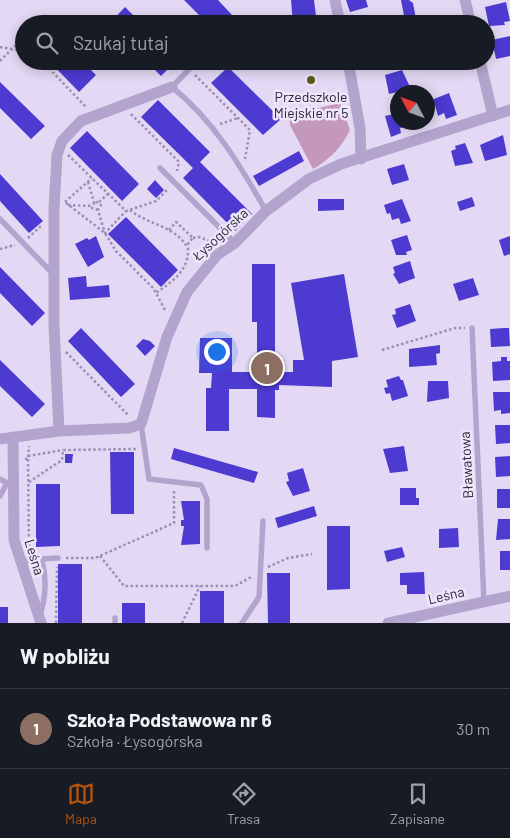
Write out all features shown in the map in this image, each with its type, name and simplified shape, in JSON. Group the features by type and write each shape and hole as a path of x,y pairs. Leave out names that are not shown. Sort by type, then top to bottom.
{"street":[{"path":"335,0 338,15"},
{"path":"465,0 469,15"},
{"path":"350,70 360,128 361,159"},
{"path":"482,70 493,116"},
{"path":"59,431 54,276 54,209 57,155 70,130 81,121 121,104 172,87"},
{"name":"Łysogórska","path":"141,424 172,325 187,292 217,256 235,243 266,211 309,180 341,164 510,110"},
{"path":"0,439 59,431 129,428 141,424"},
{"name":"Leśna","path":"13,437 10,483 14,540 25,561 40,621"},
{"name":"Leśna","path":"388,623 510,596"}],"lane":[{"path":"189,70 172,87 189,101 212,126 243,170 266,211"},
{"path":"160,168 235,243"},
{"path":"0,219 54,276"},
{"name":"Bławatowa","path":"472,328 484,602"},
{"path":"141,424 149,480 201,485 207,499 207,548"},
{"path":"0,479 10,483 0,496"},
{"path":"242,623 259,597 263,521"},
{"path":"25,561 58,558"},
{"path":"40,621 45,602 44,568 41,559"}],"path":[{"path":"0,60 15,46"},
{"path":"0,47 15,50"},
{"path":"51,70 95,115"},
{"path":"191,70 250,130 243,170"},
{"path":"105,233 126,211 156,201 175,182 179,162 121,104"},
{"path":"212,126 238,118"},
{"path":"60,147 126,211"},
{"path":"0,249 23,243 47,220 54,209 92,178"},
{"path":"88,181 94,202"},
{"path":"94,202 99,202 108,194"},
{"path":"64,202 105,233"},
{"path":"91,206 94,202"},
{"path":"99,202 101,207 98,210 105,233 116,251 156,293 172,325"},
{"path":"68,205 91,206 94,210 98,210"},
{"path":"130,210 145,220 169,230 186,246 188,253 183,269 169,284 156,293"},
{"path":"169,230 176,222 193,238"},
{"path":"186,246 193,238 199,237 218,244 212,250 217,256"},
{"path":"382,350 455,328 472,328"},
{"path":"55,340 124,412 141,424"},
{"path":"25,561 29,482 28,458 63,450 140,449 138,444"},
{"path":"29,482 62,460 63,450"},
{"path":"56,623 58,558 100,556 174,523 174,491 182,491"},
{"path":"100,556 124,586 235,586 288,558 312,554"},
{"path":"182,623 200,586"}],"shaded area":[{"path":"340,103 350,130 335,152 313,169 290,125 289,115"}],"building":[{"path":"184,0 218,0 232,15 199,15"},
{"path":"291,0 314,0 316,15 292,15"},
{"path":"346,0 366,0 368,7 350,12"},
{"path":"401,0 409,0 413,3 415,15 404,15"},
{"path":"506,2 510,21 504,22 505,25 495,26 495,15 487,15 485,7"},
{"path":"125,7 133,15 117,15"},
{"path":"510,36 510,56 496,59 495,39"},
{"path":"58,70 91,70 96,75 79,92"},
{"path":"155,70 167,70 161,76"},
{"path":"225,70 231,70 281,119 263,135 211,83"},
{"path":"402,70 409,85 390,85 389,94 385,75"},
{"path":"0,82 45,126 31,139 0,108"},
{"path":"449,93 457,115 446,119 444,113 438,116 435,99"},
{"path":"158,100 210,152 200,162 252,214 235,231 183,178 193,168 141,117"},
{"path":"390,115 390,130 400,130 401,133 391,137 385,116"},
{"path":"87,131 139,184 122,201 70,148"},
{"path":"503,135 507,155 485,161 480,145"},
{"path":"465,143 473,163 455,166 451,151 456,149 455,146"},
{"path":"299,151 304,161 259,186 253,176"},
{"path":"404,164 409,180 392,185 387,169"},
{"path":"0,174 43,221 29,233 0,201"},
{"path":"155,180 164,190 156,198 147,189"},
{"path":"472,197 475,206 460,211 457,202"},
{"path":"318,199 344,199 344,210 318,211"},
{"path":"402,199 411,221 401,224 399,218 392,220 390,213 387,214 384,205"},
{"path":"126,217 178,270 161,287 108,234"},
{"path":"407,235 412,250 406,252 407,255 396,255 391,240"},
{"path":"96,236 104,257 88,267 75,244"},
{"path":"510,236 510,254 504,256 499,240"},
{"path":"410,261 415,278 399,284 393,274 395,273 393,267"},
{"path":"252,264 275,264 275,372 293,372 293,360 304,360 291,283 344,274 358,357 332,361 332,387 279,385 279,390 275,390 275,418 257,417 257,389 229,389 229,431 206,431 206,388 211,388 212,373 199,373 200,338 232,338 232,372 257,372 257,322 252,322"},
{"path":"0,267 45,313 32,326 0,293"},
{"path":"86,276 87,287 109,285 110,297 70,300 68,278"},
{"path":"473,278 479,295 459,301 453,284"},
{"path":"410,304 416,321 397,328 392,315 396,314 395,309"},
{"path":"81,328 135,384 121,397 68,341"},
{"path":"509,328 510,346 491,347 490,329"},
{"path":"143,339 150,341 155,346 145,356 136,346"},
{"path":"440,345 440,353 436,354 437,365 409,367 409,349"},
{"path":"501,357 507,357 507,361 510,361 510,380 493,381 492,362 501,361"},
{"path":"0,360 45,404 32,417 0,386"},
{"path":"399,376 403,380 408,396 392,401 390,393 386,394 384,388 388,387 386,380"},
{"path":"428,381 448,381 449,398 427,402"},
{"path":"493,392 510,392 510,413 501,414 501,410 494,411"},
{"path":"495,425 510,425 510,443 496,444"},
{"path":"404,446 408,471 390,473 383,449"},
{"path":"174,448 258,472 254,483 171,459"},
{"path":"110,452 134,452 134,514 111,514"},
{"path":"65,454 73,454 72,463 65,463"},
{"path":"510,456 510,476 496,477 495,457"},
{"path":"303,468 310,491 293,496 286,482 289,481 287,473"},
{"path":"36,484 60,484 60,546 36,547"},
{"path":"400,488 416,488 416,498 419,498 419,505 400,505"},
{"path":"497,489 510,489 510,508 497,508"},
{"path":"181,501 200,501 200,544 181,545 184,526 181,526 181,520 184,520"},
{"path":"314,506 317,516 278,528 275,518"},
{"path":"498,519 510,519 510,539 496,540"},
{"path":"327,526 350,526 350,589 327,590"},
{"path":"458,528 459,547 439,548 439,529"},
{"path":"402,547 405,557 387,562 384,551"},
{"path":"500,551 510,551 510,570 500,570"},
{"path":"58,564 82,564 82,623 58,623"},
{"path":"424,572 425,594 407,594 407,585 400,585 400,573"},
{"path":"267,573 290,573 290,623 268,623"},
{"path":"200,591 224,591 224,623 200,623"},
{"path":"122,603 145,603 145,623 122,623"},
{"path":"0,607 8,607 8,623 0,623"}],"place":[{"name":"Przedszkole Miejskie nr 5","path":"311,80"},
{"name":"Szkoła Podstawowa nr 6","path":"267,368"}]}
